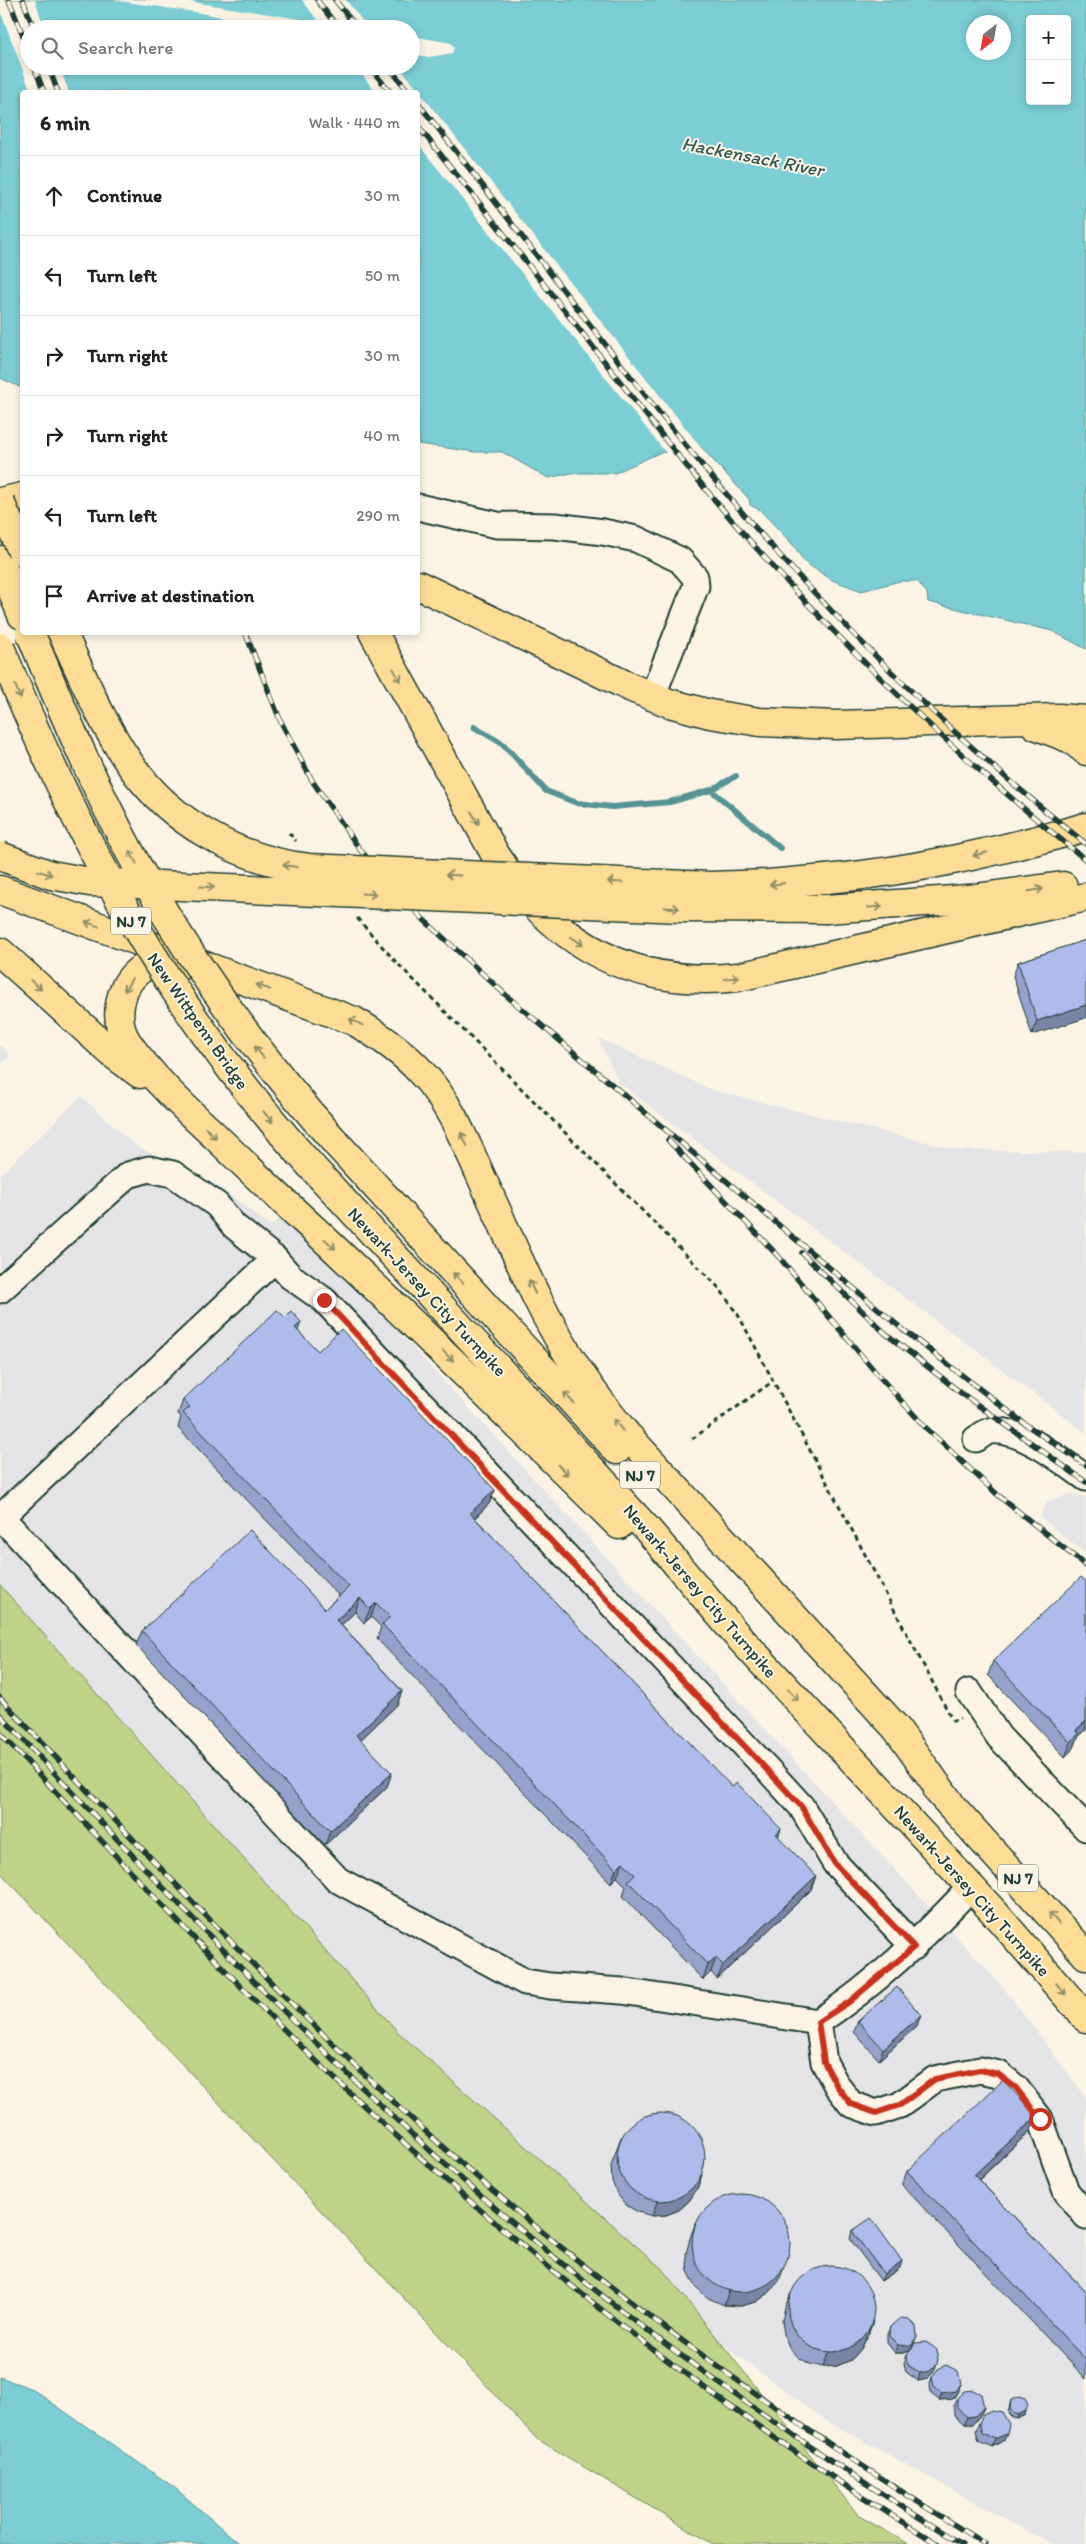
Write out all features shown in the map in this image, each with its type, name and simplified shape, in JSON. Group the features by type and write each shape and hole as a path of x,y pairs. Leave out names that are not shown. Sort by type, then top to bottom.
{"highway":[{"path":"20,497 0,502 20,547"},
{"path":"0,560 20,610"},
{"path":"420,586 652,696 710,714 760,722 837,725 1059,718 1086,720"},
{"name":"New Wittpenn Bridge","path":"31,635 81,752 130,852 159,904 188,952 243,1031 294,1095 336,1143"},
{"path":"63,635 112,735 142,779 169,807 185,820 218,841 254,857 290,866 316,869 653,884 740,885 826,879 920,867 1083,825"},
{"path":"375,635 486,838 514,883 534,907 560,929 590,949 622,963 675,977 706,979 738,977 1086,897"},
{"name":"New Wittpenn Bridge","path":"0,647 36,734 76,820 138,934 181,1000 247,1090 311,1166"},
{"path":"1016,720 1063,734 1079,744 1086,752"},
{"path":"0,856 51,875 90,882 681,908 826,909 968,899 1086,882"},
{"path":"0,890 354,1021 383,1038 421,1071 457,1124 536,1296 559,1338 600,1401 627,1435 896,1728 950,1803"},
{"path":"0,952 114,1054 176,1100 414,1323 635,1540 736,1634"},
{"path":"176,1100 126,1041 121,1024 120,1008 126,986 141,969 164,962 236,978"},
{"name":"Newark-Jersey City Turnpike","path":"336,1143 884,1740 950,1803 1086,1955"},
{"name":"Newark-Jersey City Turnpike","path":"311,1166 647,1529 736,1634 971,1887 1086,2018"}],"street":[{"path":"420,506 496,525 555,526 603,532 636,539 680,560 695,577 696,586 652,696"},
{"path":"0,1290 128,1175 149,1168 173,1174 202,1194 216,1205 234,1226 324,1300 770,1772 801,1806 835,1864 914,1947"},
{"path":"283,1268 1,1517 338,1880 525,1982 550,1986 622,1991 818,2022 849,2002 914,1947 971,1887"},
{"path":"976,1438 988,1431 1011,1434 1043,1449 1086,1478"},
{"path":"974,1701 999,1737 1086,1828"},
{"path":"818,2022 824,2062 837,2086 851,2104 876,2113 900,2105 935,2079 980,2070 998,2074 1016,2088 1040,2119 1066,2191 1086,2216"}],"path":[{"path":"290,833 302,849"},
{"path":"350,911 396,962 720,1289 740,1318 772,1382 954,1721 974,1701"},
{"path":"692,1439 772,1382"}],"shaded area":[{"path":"598,1038 715,1091 958,1150 1086,1152 1086,1433 619,1083"},
{"path":"0,1045 10,1055 0,1065"},
{"path":"81,1096 136,1146 214,1183 271,1226 280,1219 377,1309 1003,1987 1086,2097 1086,2544 1051,2544 827,2421 720,2343 662,2269 399,2033 0,1585 0,1175"},
{"path":"1071,1494 1086,1497 1086,1554 1040,1517 1047,1501"}],"green space":[{"path":"0,1585 399,2033 662,2269 859,2516 909,2544 713,2544 537,2439 0,1872"}],"water":[{"name":"Hackensack River","path":"0,0 1086,0 1086,649 1052,631 928,602 927,593 917,581 900,581 862,591 832,580 804,562 795,547 760,510 750,505 749,499 701,447 659,453 615,473 571,473 548,478 502,452 475,452 420,444 420,90 20,90 20,387 0,378"},
{"path":"0,2377 32,2389 175,2488 240,2544 0,2544"}],"pier":[{"path":"0,0 35,0 42,20 20,20 20,63 0,10"},
{"path":"113,0 180,0 306,20 236,20"},
{"path":"302,0 346,0 362,20 317,20"},
{"path":"420,38 451,43 454,47 452,53 429,57 420,56"},
{"path":"25,75 62,75 68,90 30,90"},
{"path":"362,75 406,75 418,90 374,90"},
{"path":"420,93 718,469 700,450 667,454 420,146"}],"building":[{"path":"1086,940 1086,1005 1037,1021 1018,962"},
{"path":"277,1310 285,1317 291,1311 301,1322 295,1328 318,1351 341,1329 495,1490 470,1513 732,1787 737,1783 781,1829 776,1834 816,1876 723,1965 716,1958 708,1965 628,1881 635,1875 623,1862 616,1869 382,1624 390,1617 376,1603 370,1609 360,1598 336,1620 402,1691 356,1735 392,1773 330,1831 142,1631 250,1530 325,1609 349,1587 183,1413 190,1407 183,1400"},
{"path":"1081,1577 1086,1581 1086,1721 1076,1730 1079,1734 1070,1742 993,1661"},
{"path":"897,1987 921,2015 883,2049 858,2021"},
{"path":"1003,2080 1037,2116 974,2175 1086,2292 1086,2360 907,2171"},
{"path":"661,2113 678,2116 686,2120 698,2132 702,2140 705,2157 702,2174 698,2182 686,2194 678,2198 661,2201 644,2198 636,2194 624,2182 620,2174 617,2157 620,2140 624,2132 636,2120 644,2116"},
{"path":"741,2194 760,2198 776,2208 786,2224 790,2243 786,2262 776,2278 760,2288 741,2292 722,2288 706,2278 696,2262 692,2243 696,2224 706,2208 722,2198"},
{"path":"871,2218 902,2261 884,2274 852,2231"},
{"path":"831,2266 848,2269 862,2278 871,2292 874,2309 871,2326 862,2340 848,2349 831,2352 814,2349 800,2340 791,2326 788,2309 791,2292 800,2278 814,2269"},
{"path":"900,2318 909,2319 916,2326 917,2336 912,2344 907,2346 898,2345 889,2336 890,2327"},
{"path":"926,2342 935,2348 938,2359 937,2364 930,2371 920,2373 908,2365 907,2355 915,2343"},
{"path":"946,2365 958,2371 961,2384 955,2391 942,2393 934,2387 932,2377 938,2369"},
{"path":"973,2390 981,2394 984,2407 975,2416 967,2417 957,2408 957,2398 964,2391"},
{"path":"1019,2397 1025,2399 1028,2405 1026,2411 1018,2415 1010,2409 1011,2400"},
{"path":"992,2410 1002,2412 1009,2424 1007,2433 995,2439 982,2433 979,2423 983,2414"}],"waterway":[{"path":"474,727 503,744 546,791 577,803 612,807 670,802 711,790 736,776"},
{"path":"711,790 780,848"}],"railway":[{"path":"9,0 20,28"},
{"path":"23,0 31,20"},
{"path":"317,0 332,20"},
{"path":"335,0 351,20"},
{"path":"37,75 43,90"},
{"path":"51,75 57,90"},
{"path":"376,75 388,90"},
{"path":"395,75 407,90"},
{"path":"420,106 655,408 754,527 839,619 907,687 977,752 1086,844"},
{"path":"420,129 678,456 797,593 876,673 957,750 1086,860"},
{"path":"246,635 281,722 313,782 361,851 424,920 508,997 901,1328 1025,1424 1086,1465"},
{"path":"668,1140 779,1257 877,1374 926,1428 999,1496 1086,1566"},
{"path":"802,1253 885,1333 961,1393 1086,1482"},
{"path":"0,1698 254,1965 358,2069 479,2179 617,2292 688,2345 835,2448 985,2544"},
{"path":"0,1715 280,2007 337,2064 456,2174 576,2275 701,2370 830,2460 962,2544"},
{"path":"0,1733 259,2005 349,2092 488,2216 559,2276 706,2389 859,2495 938,2544"}],"route":[{"path":"324,1300 770,1772 801,1806 835,1864 914,1947 849,2002 818,2022 824,2062 837,2086 851,2104 876,2113 900,2105 935,2079 980,2070 998,2074 1016,2088 1040,2119"}]}
